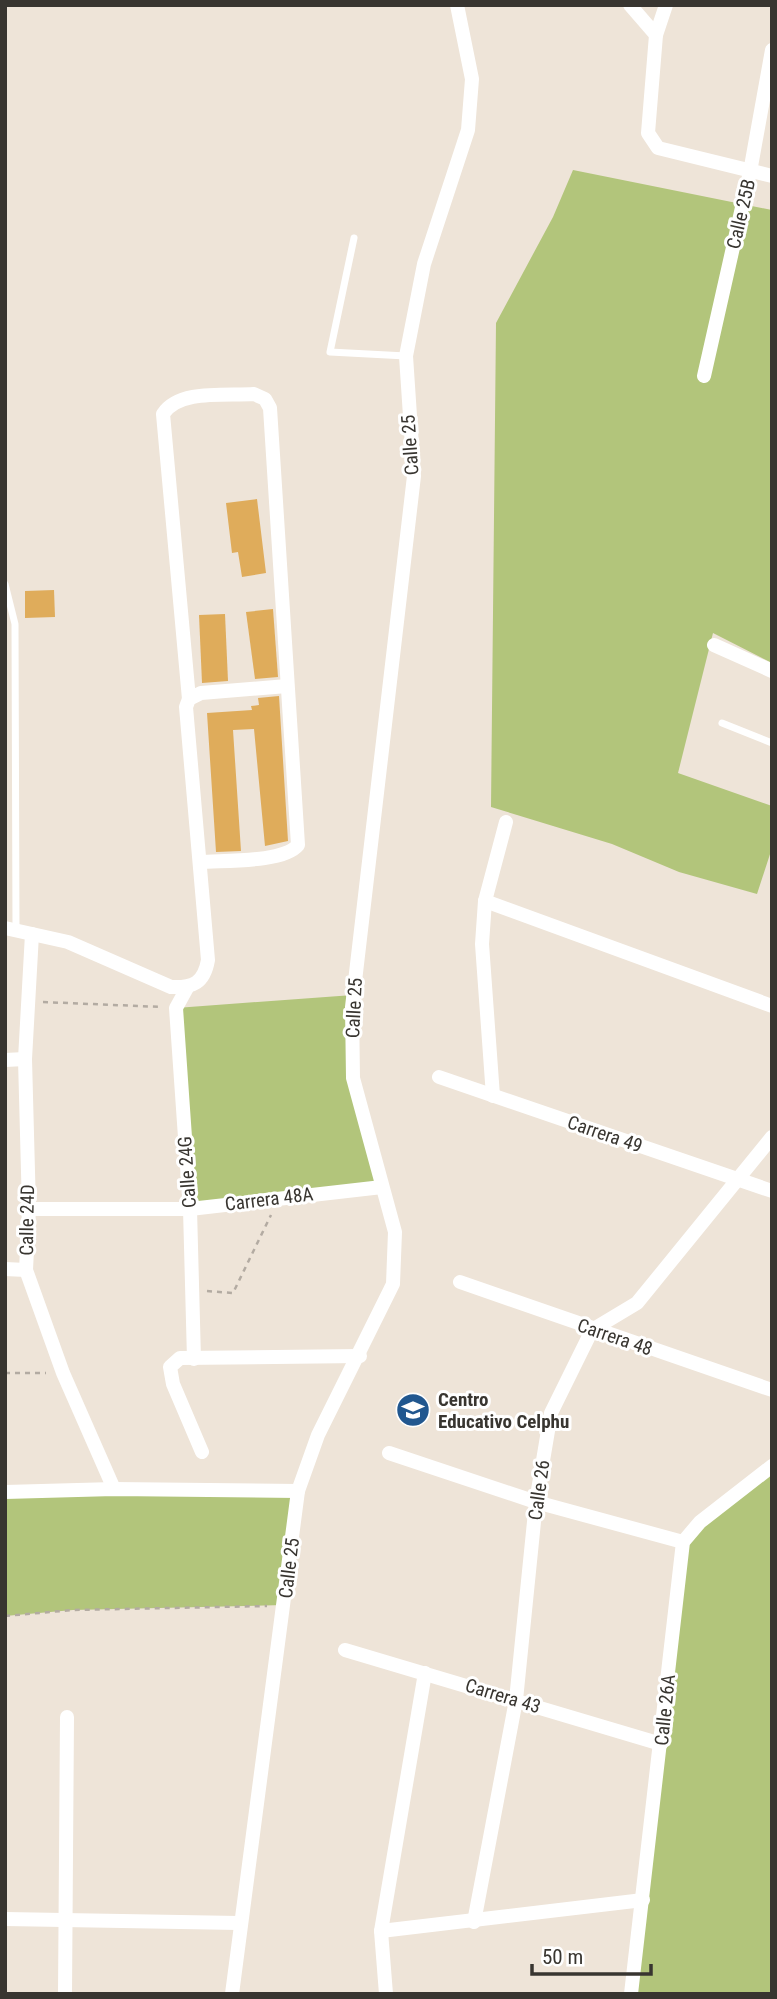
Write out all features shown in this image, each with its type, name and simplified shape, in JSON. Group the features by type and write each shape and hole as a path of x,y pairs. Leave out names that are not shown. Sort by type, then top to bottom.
{"street":[{"name":"Calle 25","path":"232,1994 239,1923 298,1492 317,1435 360,1356 393,1284 396,1232 353,1078 352,1007 414,476 406,356 424,264 468,130 472,79 457,5"},
{"path":"630,5 656,35"},
{"path":"666,5 656,35 648,133 658,148 772,176"},
{"name":"Calle 25B","path":"704,376 750,172 772,50"},
{"path":"11,929 68,942 109,958 171,988 187,988 204,978 208,960 186,707 189,699 163,414 170,403 182,399 254,394 265,399 270,408 298,845 293,851 276,857 200,862"},
{"path":"714,645 772,671"},
{"path":"189,699 220,690 287,686"},
{"path":"493,1096 482,957 485,901 506,822"},
{"path":"485,901 772,1006"},
{"name":"Calle 24D","path":"32,934 25,1059 29,1209 26,1270 63,1373 114,1489"},
{"path":"176,1008 187,988"},
{"name":"Calle 24G","path":"176,1008 190,1209 194,1359"},
{"path":"5,1060 25,1059"},
{"name":"Carrera 49","path":"439,1077 772,1191"},
{"path":"592,1330 637,1303 735,1178 772,1137"},
{"name":"Carrera 48A","path":"29,1209 190,1209 382,1186"},
{"path":"5,1269 26,1270"},
{"name":"Carrera 48","path":"460,1282 592,1330 772,1390"},
{"name":"Calle 26","path":"474,1922 516,1700 536,1502 551,1413 592,1330"},
{"path":"202,1452 173,1384 170,1367 173,1361 360,1356"},
{"path":"389,1453 536,1502 683,1542 700,1522 772,1466"},
{"path":"5,1492 114,1489 298,1492"},
{"name":"Calle 26A","path":"631,1994 683,1542"},
{"name":"Carrera 43","path":"345,1650 661,1744"},
{"path":"386,1994 381,1931 425,1673"},
{"path":"65,1994 63,1920 67,1717"},
{"path":"381,1931 643,1900"},
{"path":"5,1919 239,1923"}],"lane":[{"path":"354,238 330,352 406,356"},
{"path":"5,584 15,624 11,929"},
{"path":"722,723 772,743"}],"path":[{"path":"27,1001 176,1008"},
{"path":"194,1290 233,1293 280,1197"},
{"path":"5,1373 63,1373"},
{"path":"5,1616 73,1610 284,1605"}],"green space":[{"path":"573,170 772,210 772,663 713,633 678,773 772,806 772,848 757,894 679,872 612,844 491,807 496,323 553,217"},
{"path":"353,995 353,1078 382,1187 190,1209 176,1008"},
{"path":"772,1466 772,1994 631,1994 683,1542"},
{"path":"298,1491 284,1605 73,1610 5,1616 5,1492"}],"building":[{"path":"257,499 266,573 242,577 238,552 232,553 226,503"},
{"path":"54,590 55,617 25,618 25,591"},
{"path":"273,609 278,677 255,679 246,612"},
{"path":"225,614 228,681 202,683 199,615"},
{"path":"279,696 288,841 265,846 254,729 233,730 241,851 216,852 207,713 252,710 251,706 259,705 258,698"}],"place":[{"name":"Centro Educativo Celphu","path":"413,1410"}]}
